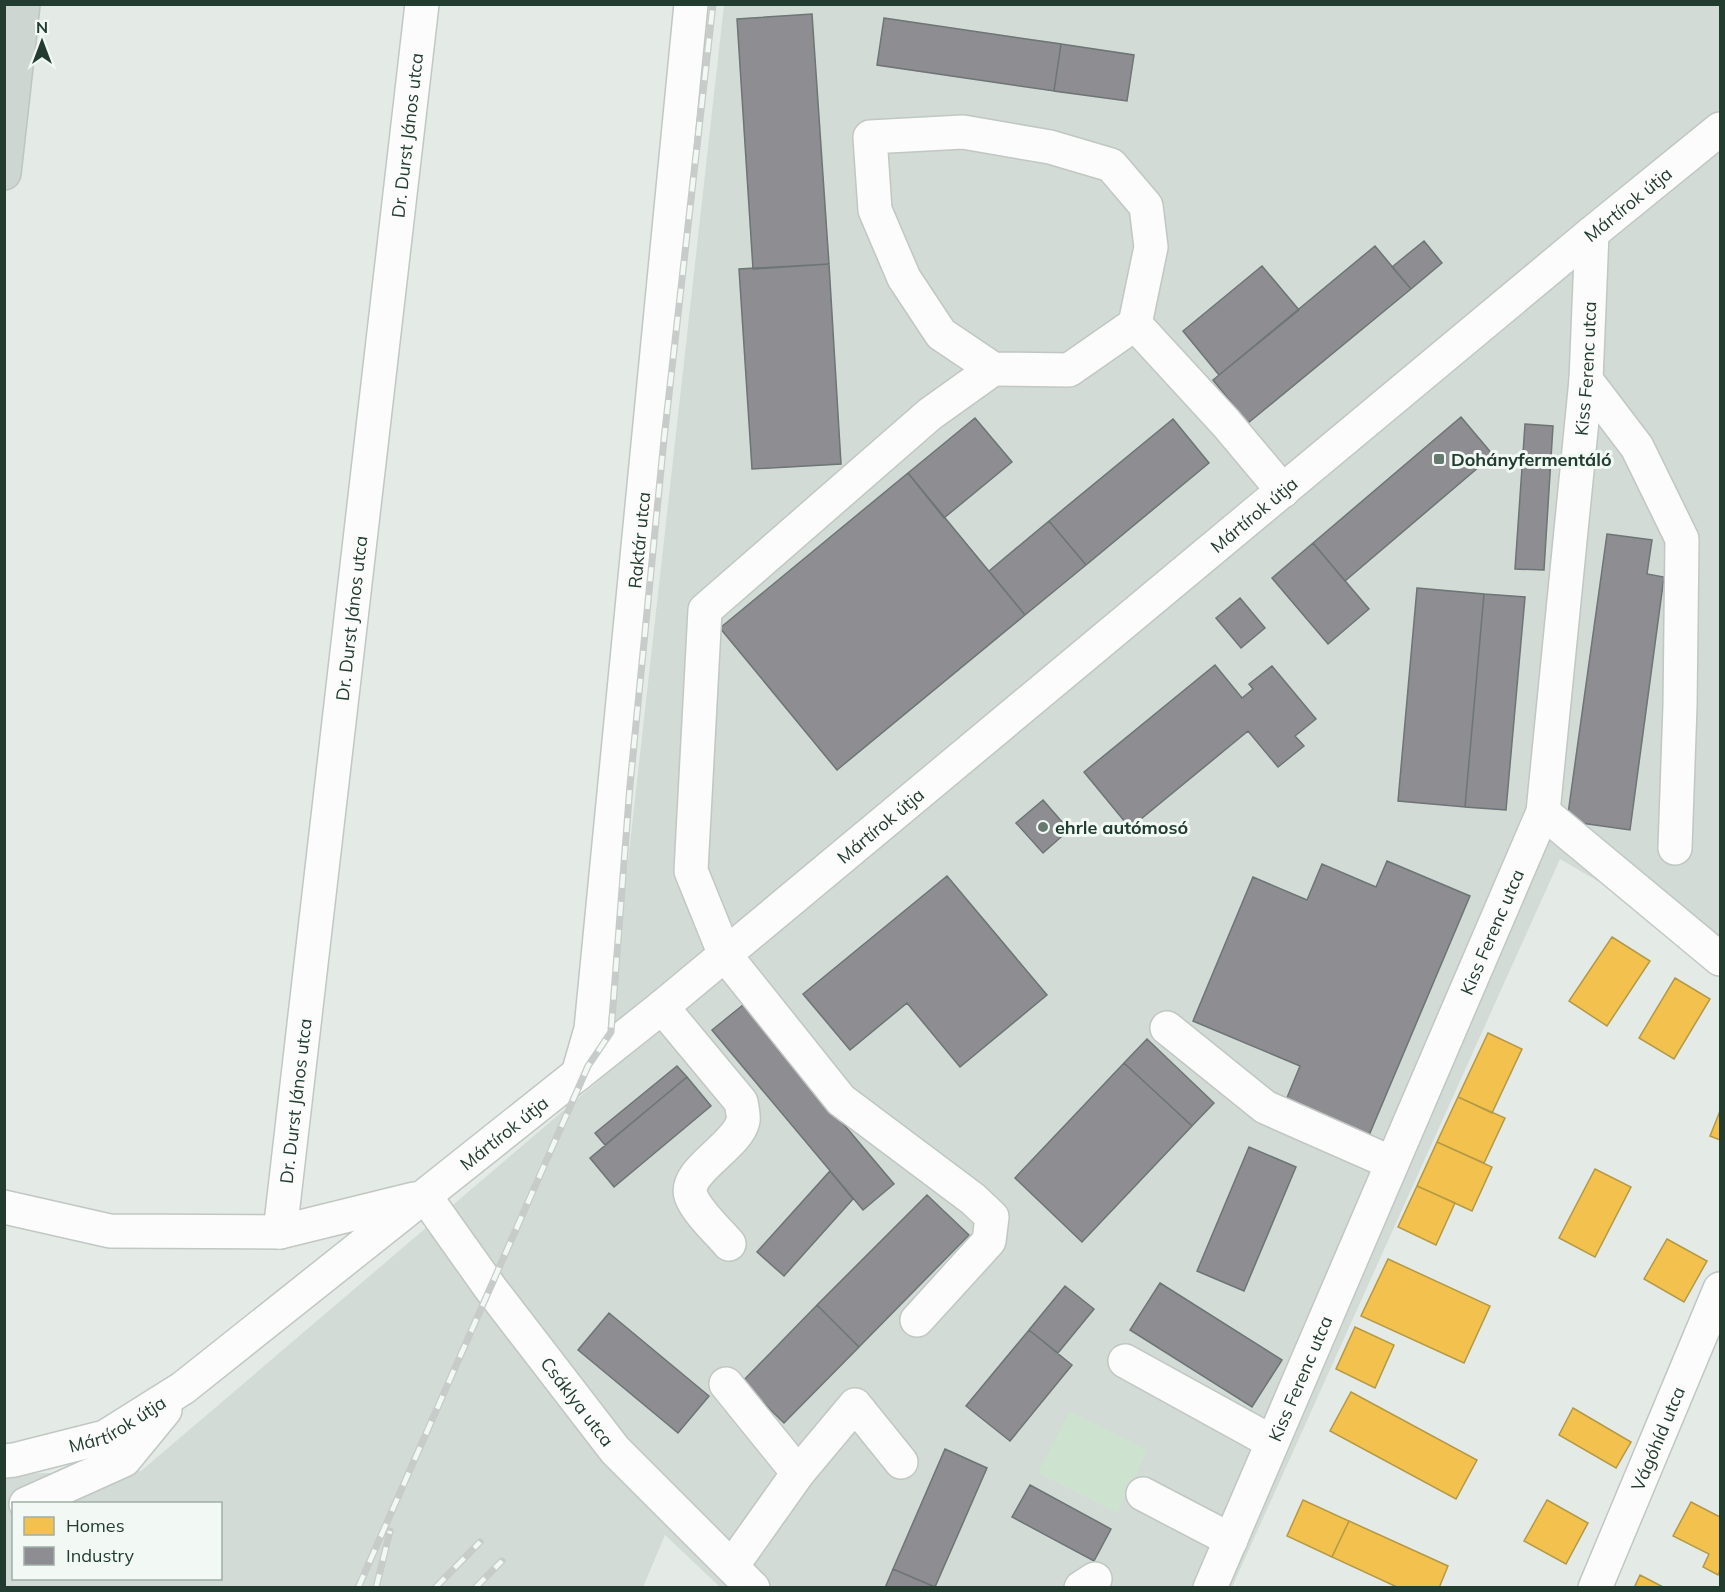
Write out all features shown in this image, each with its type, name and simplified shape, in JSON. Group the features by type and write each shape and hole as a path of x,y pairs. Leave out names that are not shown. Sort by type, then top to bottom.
{"main road":[{"path":"4,173 23,4"}],"street":[{"name":"Dr. Durst János utca","path":"280,1233 422,4"},
{"name":"Raktár utca","path":"578,1074 591,1029 691,4"},
{"name":"Mártírok útja","path":"4,1461 105,1437 183,1388 662,1007 1720,129"},
{"path":"963,132 1050,147 1111,165 1146,206 1151,247 1135,324 1069,370 993,369 941,334 904,279 875,210 870,137 963,132"},
{"name":"Kiss Ferenc utca","path":"1210,1587 1543,812 1586,380 1592,233"},
{"path":"1135,324 1226,423 1283,491"},
{"path":"917,1320 989,1241 992,1217 973,1199 841,1100 725,955 691,872 705,610 930,414 993,369"},
{"path":"1586,380 1637,447 1682,539 1675,848"},
{"path":"1543,812 1720,959"},
{"path":"662,1007 741,1102 743,1120 735,1137 696,1174 690,1192 695,1204 729,1244"},
{"path":"1167,1028 1265,1107 1392,1163"},
{"path":"4,1207 110,1231 280,1233 425,1196"},
{"name":"Csáklya utca","path":"425,1196 491,1289 615,1450 743,1577"},
{"name":"Vágóhíd utca","path":"1595,1587 1720,1289"},
{"path":"1125,1361 1272,1442"},
{"path":"726,1384 798,1473"},
{"path":"28,1502 124,1460 183,1388"},
{"path":"743,1577 798,1473 855,1405 901,1462"},
{"path":"1143,1494 1231,1540"}],"shaded area":[{"path":"724,5 1720,5 1720,953 1560,859 1232,1587 720,1587 665,1535 643,1587 5,1587 4,1474 141,1471 604,1076"}],"green space":[{"path":"1070,1411 1148,1450 1117,1513 1038,1473"}],"building: Homes":[{"path":"1612,937 1650,961 1607,1026 1569,1001"},
{"path":"1675,978 1710,999 1674,1059 1639,1038"},
{"path":"1488,1033 1522,1049 1492,1113 1458,1097"},
{"path":"1458,1097 1505,1118 1484,1163 1437,1142"},
{"path":"1720,1111 1720,1140 1710,1136"},
{"path":"1437,1142 1492,1167 1472,1211 1417,1186"},
{"path":"1595,1169 1631,1187 1595,1257 1559,1238"},
{"path":"1417,1186 1455,1203 1436,1245 1398,1227"},
{"path":"1667,1239 1707,1261 1684,1302 1644,1279"},
{"path":"1388,1259 1490,1306 1464,1363 1361,1316"},
{"path":"1355,1327 1394,1345 1375,1388 1336,1369"},
{"path":"1351,1392 1477,1460 1456,1499 1330,1431"},
{"path":"1573,1408 1631,1442 1616,1468 1559,1435"},
{"path":"1303,1500 1349,1521 1332,1557 1287,1536"},
{"path":"1547,1500 1588,1523 1566,1564 1524,1541"},
{"path":"1691,1502 1720,1517 1720,1570 1718,1575 1703,1567 1709,1554 1673,1536"},
{"path":"1349,1521 1448,1566 1439,1588 1399,1588 1332,1557"},
{"path":"1640,1575 1665,1588 1634,1588"}],"building: Industry":[{"path":"812,14 829,264 753,269 737,19"},
{"path":"884,18 1061,44 1054,91 877,65"},
{"path":"1061,44 1134,55 1127,101 1054,91"},
{"path":"1424,241 1442,263 1411,289 1392,267"},
{"path":"1375,246 1411,289 1248,423 1213,380"},
{"path":"829,264 841,464 752,469 739,269"},
{"path":"1262,266 1299,310 1219,375 1183,331"},
{"path":"1461,417 1493,455 1345,581 1313,543"},
{"path":"975,418 1012,462 944,518 908,473"},
{"path":"1173,419 1209,463 1086,565 1049,521"},
{"path":"1525,424 1553,426 1544,570 1515,569"},
{"path":"908,473 1025,615 837,770 720,628"},
{"path":"1049,521 1086,565 1025,615 989,571"},
{"path":"1607,534 1652,540 1647,574 1664,577 1630,830 1567,821"},
{"path":"1313,543 1369,609 1328,644 1272,578"},
{"path":"1417,588 1484,594 1465,807 1398,801"},
{"path":"1484,594 1525,597 1506,810 1465,807"},
{"path":"1240,598 1265,628 1241,648 1216,618"},
{"path":"1215,665 1242,698 1253,689 1249,684 1272,666 1316,719 1295,736 1304,746 1278,767 1248,731 1130,828 1084,772"},
{"name":"ehrle autómosó","path":"1043,800 1069,830 1043,853 1016,823"},
{"path":"1387,861 1470,896 1367,1140 1284,1105 1300,1066 1193,1021 1253,877 1307,900 1322,864 1376,887"},
{"path":"947,876 1047,995 960,1067 907,1003 850,1050 803,994"},
{"path":"743,1005 894,1184 863,1210 712,1030"},
{"path":"1147,1039 1214,1103 1192,1126 1124,1063"},
{"path":"1124,1063 1192,1126 1082,1242 1015,1178"},
{"path":"677,1066 687,1077 605,1145 595,1133"},
{"path":"687,1077 711,1106 614,1187 590,1158"},
{"path":"1249,1147 1296,1167 1244,1291 1197,1271"},
{"path":"830,1171 853,1199 784,1276 757,1252"},
{"path":"927,1195 969,1235 859,1347 817,1305"},
{"path":"1160,1283 1282,1360 1252,1407 1130,1330"},
{"path":"1065,1286 1094,1309 1058,1353 1029,1330"},
{"path":"817,1305 859,1347 784,1423 742,1382"},
{"path":"609,1313 709,1396 678,1433 578,1350"},
{"path":"1029,1330 1072,1365 1010,1441 966,1406"},
{"path":"945,1449 987,1468 935,1587 893,1569"},
{"path":"1030,1485 1111,1529 1094,1561 1012,1517"},
{"path":"893,1569 935,1587 935,1588 885,1588"}],"railway":[{"path":"358,1588 588,1066 611,1032 630,785 664,439 713,4"},
{"path":"376,1588 390,1531"},
{"path":"435,1588 480,1542"},
{"path":"475,1588 502,1561"}],"place":[{"name":"Dohányfermentáló","path":"1439,459"},
{"name":"ehrle autómosó","path":"1043,827"}]}
